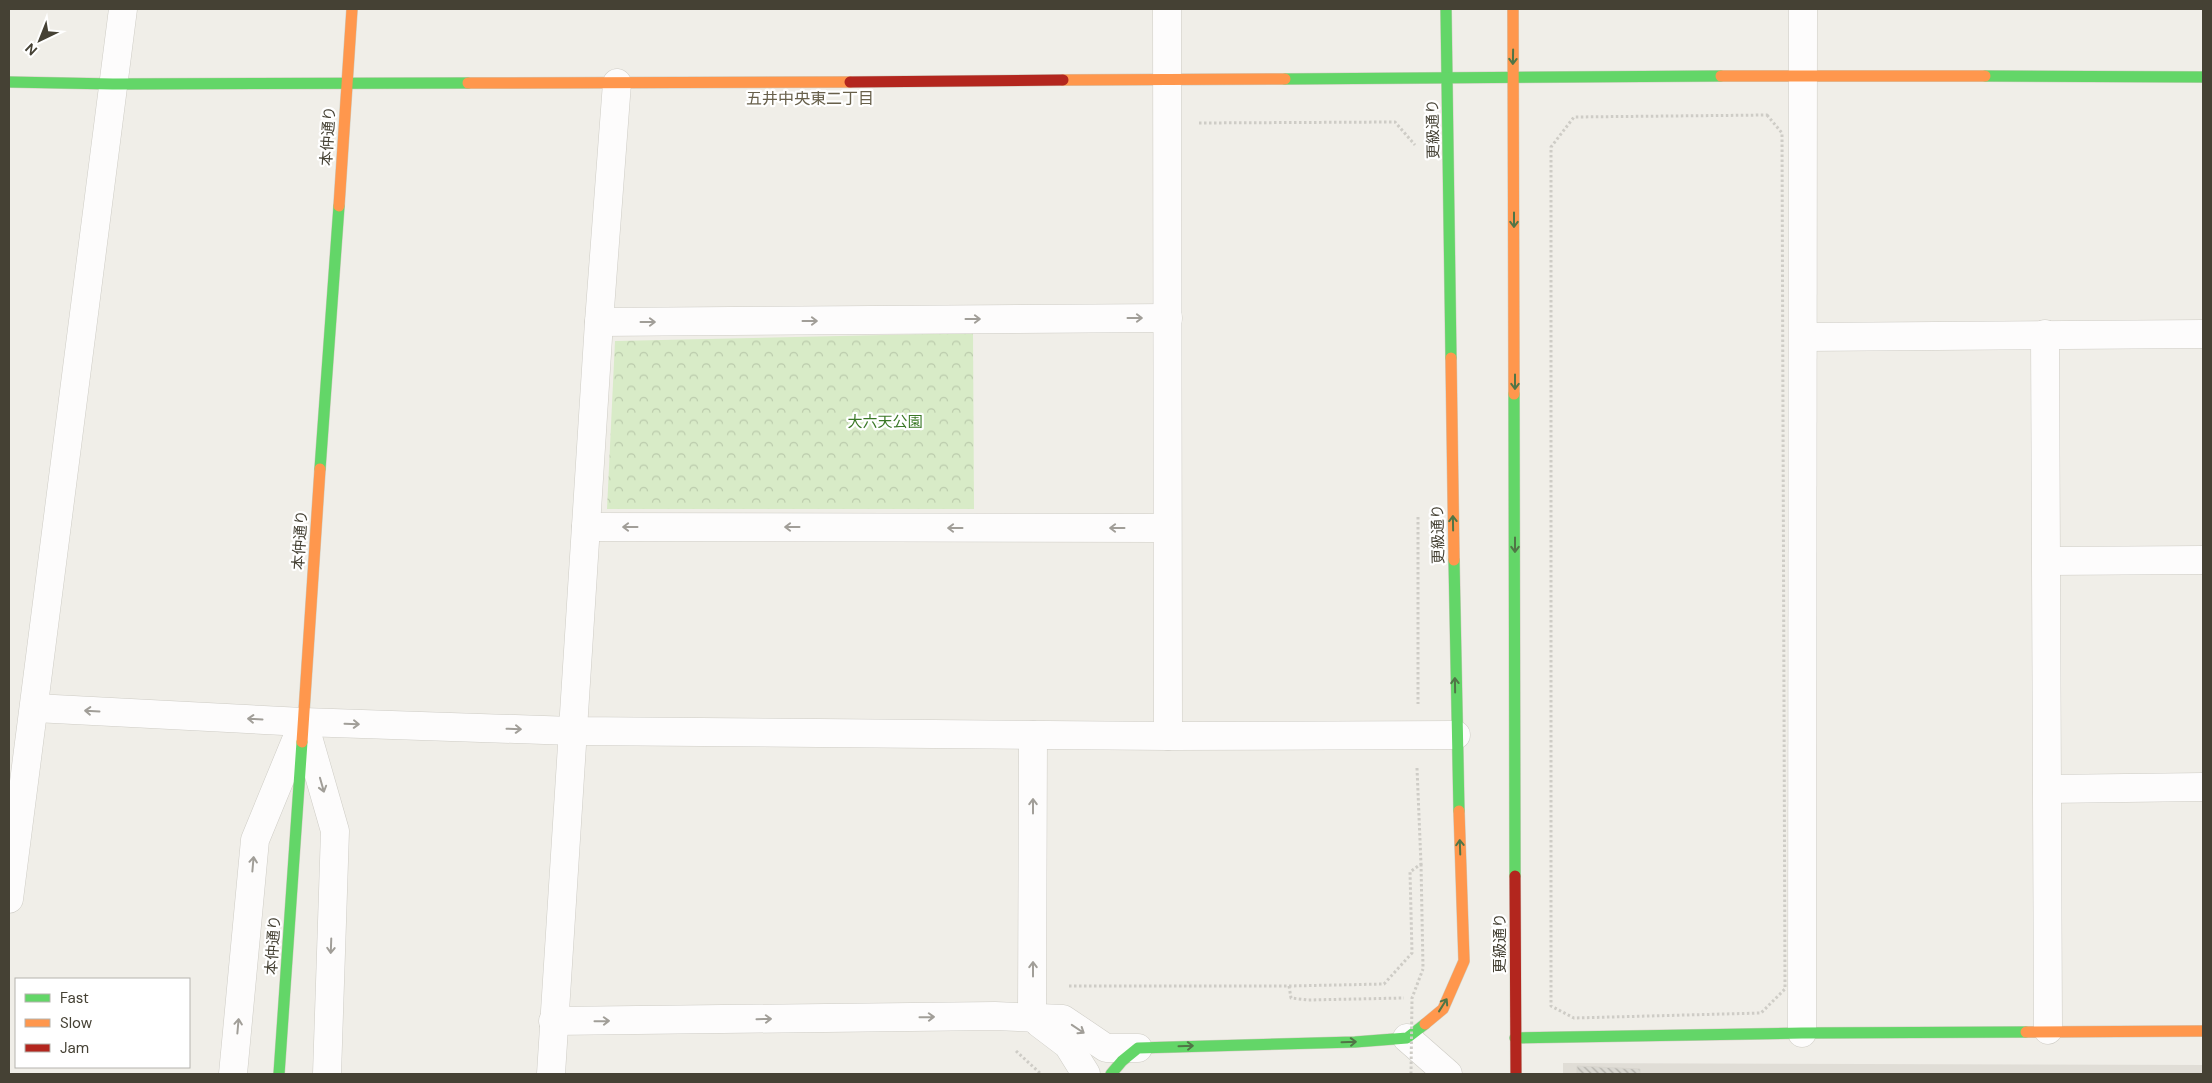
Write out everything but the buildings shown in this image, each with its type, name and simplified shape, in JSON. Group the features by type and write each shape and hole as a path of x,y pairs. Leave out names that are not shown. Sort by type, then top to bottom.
{"street":[{"path":"9,899 35,708 123,9"},
{"name":"本仲通り","path":"279,1074 352,9"},
{"path":"1167,9 1168,318 1166,528 1168,736"},
{"name":"更級通り","path":"1408,1038 1443,1009 1464,960 1456,735 1446,9"},
{"name":"更級通り","path":"1514,9 1512,79 1514,167 1516,1074"},
{"path":"1802,9 1804,337 1802,1033"},
{"path":"9,82 113,84 618,83 1167,78 2203,77"},
{"path":"551,1074 599,322 618,83"},
{"path":"599,322 1168,318"},
{"path":"2045,334 2048,1030"},
{"path":"1804,337 2203,334"},
{"path":"586,527 1166,528"},
{"path":"2047,561 2203,560"},
{"path":"35,708 303,722 573,731 1168,736 1456,735"},
{"path":"233,1074 256,840 303,722"},
{"path":"303,722 336,831 327,1074"},
{"path":"1032,1018 1033,735"},
{"path":"2048,789 2203,787"},
{"path":"553,1021 995,1016 1063,1019 1106,1048 1355,1042 1408,1038 1448,1074"},
{"path":"1032,1018 1068,1045 1086,1074"},
{"path":"1515,1038 2048,1030 2203,1031"},
{"path":"1111,1074 1122,1061 1138,1048"}],"path":[{"path":"1767,115 1782,133 1784,988 1761,1014 1574,1018 1551,1006 1551,147 1574,117 1767,115"},
{"path":"1194,129 1200,122 1395,122 1417,147"},
{"path":"1418,514 1418,712"},
{"path":"1411,1074 1412,998 1423,969 1417,765"},
{"path":"1060,986 1384,984 1412,953 1410,872 1421,864"},
{"path":"1289,986 1291,998 1308,1000 1412,998"}],"shaded area":[{"path":"1563,1063 2203,1065 2203,1074 1563,1074"}],"green space":[{"name":"大六天公園","path":"973,333 974,509 607,509 615,341"}],"traffic: fast":[{"path":"1446,9 1451,358"},
{"path":"1285,79 1721,76"},
{"path":"1985,76 2203,77"},
{"path":"9,82 113,84 468,83"},
{"path":"320,469 339,206"},
{"path":"1514,394 1515,876"},
{"path":"1454,560 1459,811"},
{"path":"279,1074 302,742"},
{"path":"1111,1074 1122,1061 1138,1048 1355,1042 1407,1038 1425,1024"},
{"path":"1515,1038 1802,1033 2026,1032"}],"traffic: slow":[{"path":"339,206 352,9"},
{"path":"1513,9 1514,394"},
{"path":"1721,76 1985,76"},
{"path":"1063,80 1285,79"},
{"path":"468,83 850,82"},
{"path":"1451,358 1454,560"},
{"path":"302,742 320,469"},
{"path":"1425,1024 1443,1009 1464,961 1459,811"},
{"path":"2026,1032 2203,1031"}],"traffic: jam":[{"path":"850,82 1063,80"},
{"path":"1515,876 1516,1074"}],"district":[{"name":"五井中央東二丁目","path":"810,98"}]}
